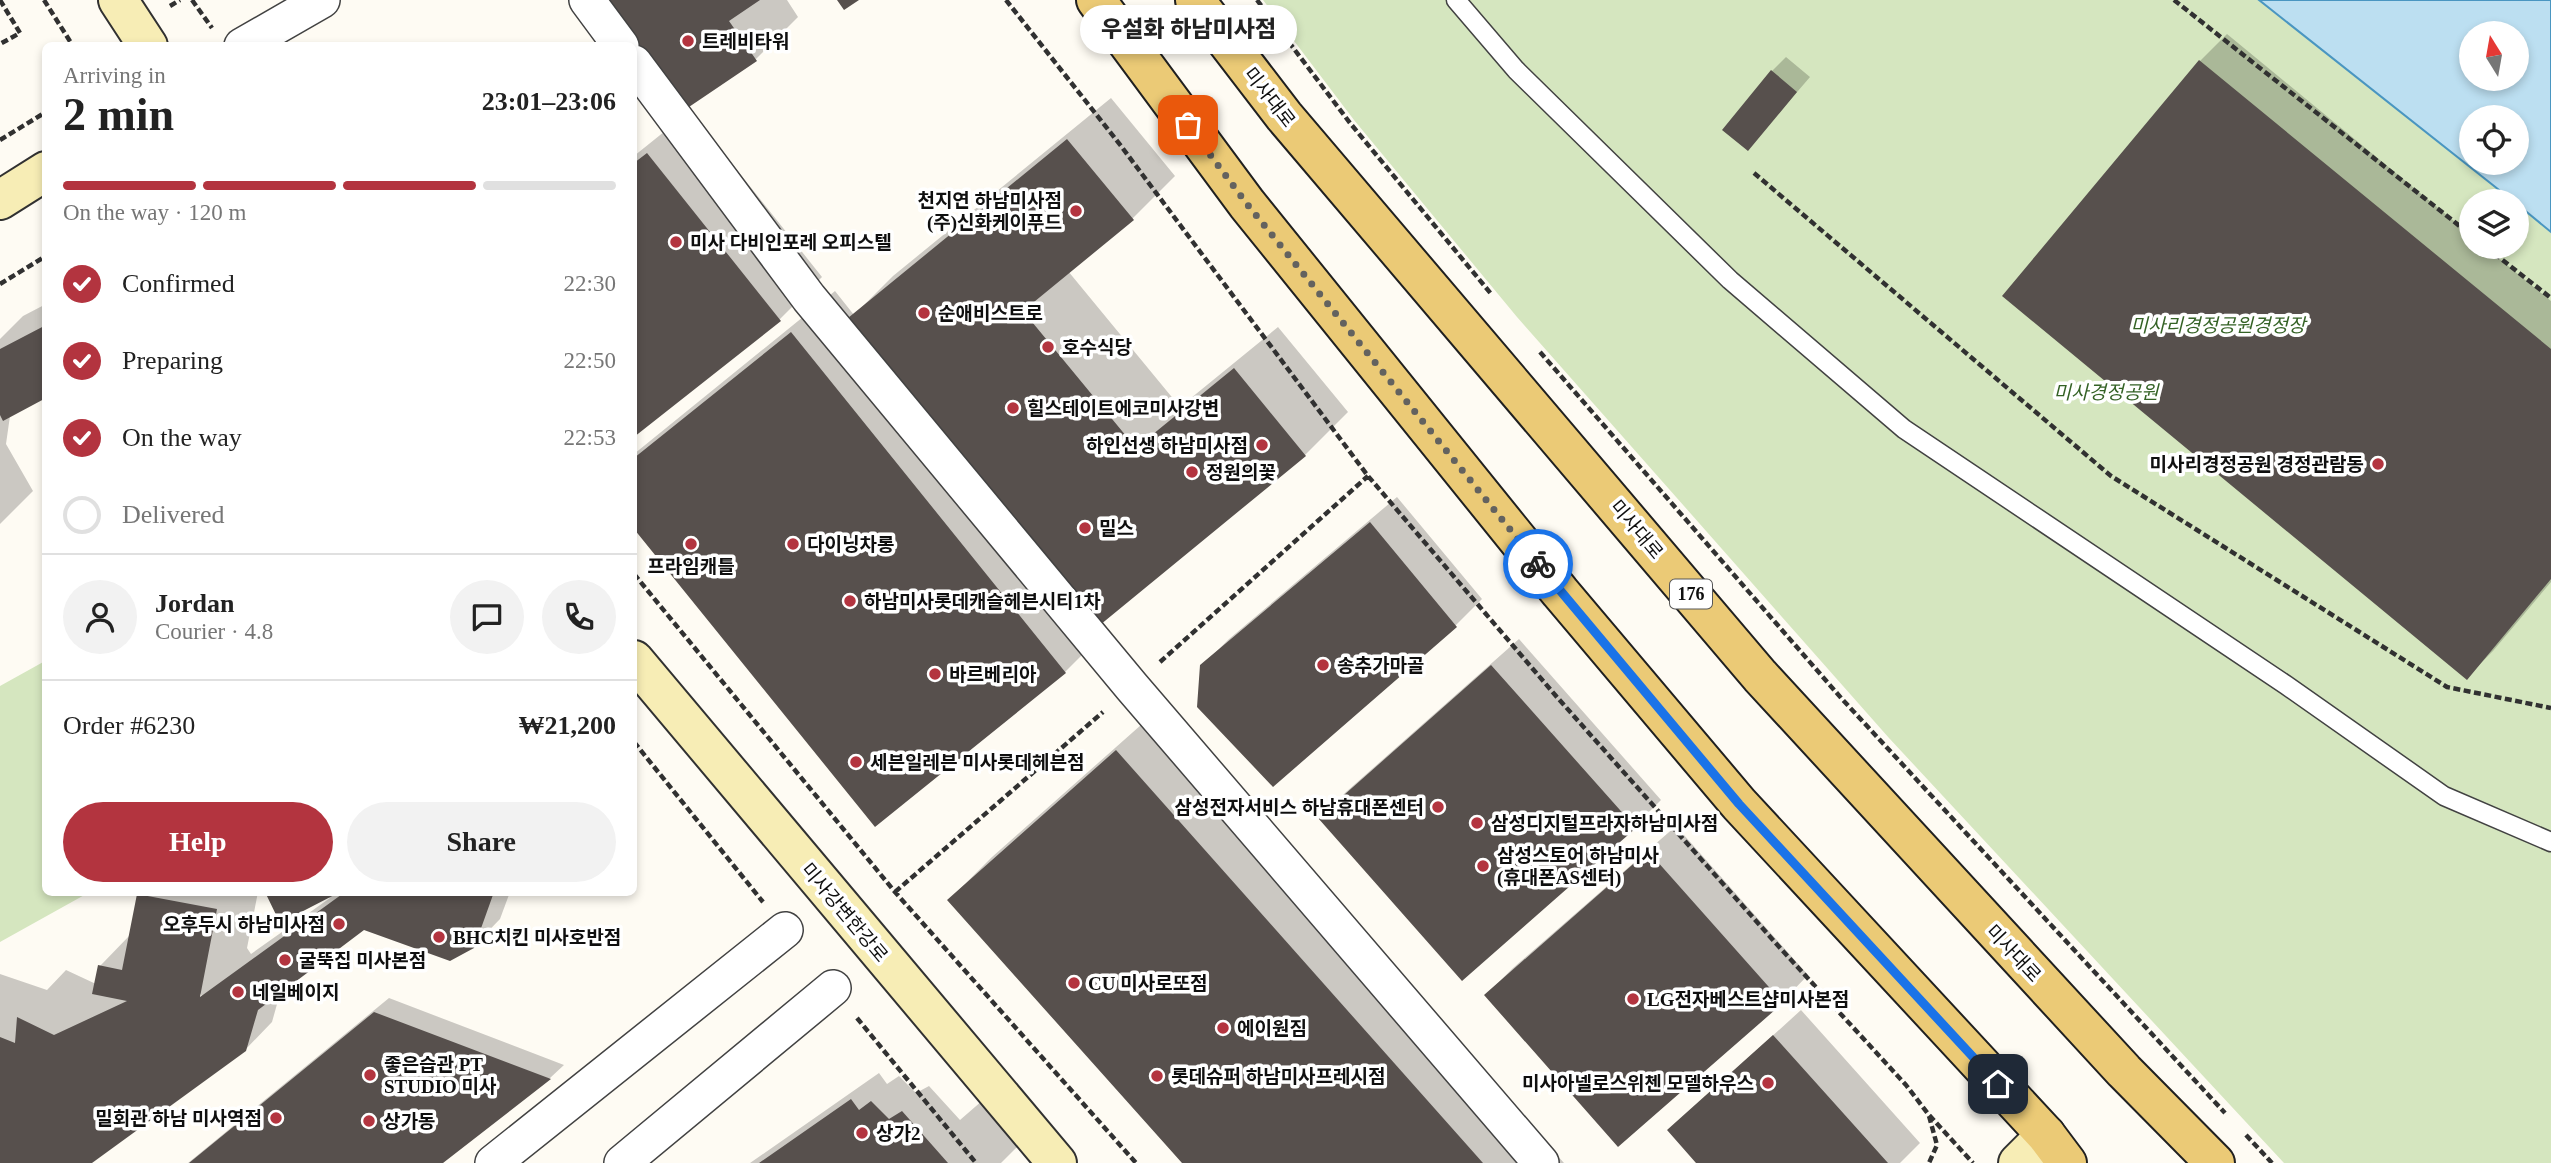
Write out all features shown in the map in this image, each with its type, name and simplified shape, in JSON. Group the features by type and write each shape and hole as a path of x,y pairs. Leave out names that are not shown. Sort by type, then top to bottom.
{"main road":[{"path":"1096,0 1247,204 1560,592 1739,804 2057,1149 2083,1163"},
{"name":"미사대로","path":"1195,0 1284,116 1760,676 2124,1071 2215,1163"}],"street":[{"path":"118,0 145,42"},
{"path":"229,40 322,0"},
{"path":"587,0 618,42"},
{"path":"637,67 809,298 1132,687 1541,1163"},
{"path":"0,200 42,174"},
{"name":"미사강변한강로","path":"637,664 1057,1163"},
{"path":"493,1163 785,930"},
{"path":"622,1163 833,988"},
{"path":"2018,1163 2057,1149"}],"lane":[{"path":"1457,0 1516,70 1730,280 1904,429 2287,685 2444,796 2551,842"}],"path":[{"path":"0,0 20,33 0,44"},
{"path":"44,0 70,42"},
{"path":"192,0 229,40"},
{"path":"1006,0 1121,146 1368,476 1556,696 1781,949 1906,1084 1929,1115 1973,1163"},
{"path":"1256,0 1350,123 1496,299"},
{"path":"2174,0 2459,226"},
{"path":"0,140 42,114"},
{"path":"1754,173 2111,476 2447,687 2551,708"},
{"path":"0,284 42,258"},
{"path":"2501,259 2551,298"},
{"path":"1540,352 1842,699 2226,1114"},
{"path":"637,578 895,892 1136,1163"},
{"path":"1929,1115 1937,1145 1929,1163"},
{"path":"2245,1133 2272,1163"}],"green space":[{"name":"미사경정공원","path":"1263,0 2551,0 2551,1163 2284,1163 1889,738 1517,317 1354,120"},
{"path":"42,663 42,896 83,896 0,942 0,686"}],"water":[{"path":"2259,0 2551,0 2551,232 2529,214 2529,189 2498,189 2480,175 2529,175 2529,105 2459,105 2459,158"}],"building":[{"name":"트레비타워","path":"606,0 760,0 729,21 757,61 683,111"},
{"name":"트레비타워","path":"837,0 859,0 844,10"},
{"name":"미사리경정공원 경정관람동","path":"2199,60 2551,349 2551,579 2467,680 2002,296"},
{"path":"1771,70 1797,92 1748,151 1722,130"},
{"name":"힐스테이트에코미사강변","path":"1067,139 1134,220 1023,311 1136,448 1234,368 1306,456 1100,625 848,318"},
{"name":"미사 다비인포레 오피스텔","path":"647,153 781,321 637,435 637,161"},
{"path":"42,327 42,400 3,421 0,415 0,349"},
{"name":"하남미사롯데캐슬헤븐시티1차","path":"791,332 1066,673 875,827 637,533 637,456"},
{"path":"1370,522 1457,627 1273,787 1197,707 1200,665"},
{"name":"삼성디지털프라자하남미사점","path":"1491,665 1636,828 1462,981 1318,818"},
{"path":"1116,750 1483,1163 1182,1163 947,900"},
{"name":"LG전자베스트샵미사본점","path":"1648,851 1783,1003 1618,1147 1484,995"},
{"path":"137,896 217,909 200,997 339,896 493,896 474,948 450,961 364,930 258,1010 246,1051 92,1163 0,1163 0,1037 15,1043 17,1017 54,1035 127,1001 92,994 98,965 122,970"},
{"path":"267,896 332,896 280,923"},
{"name":"상가동","path":"374,1012 551,1079 443,1163 189,1163"},
{"name":"미사아넬로스위첸 모델하우스","path":"1773,1035 1888,1163 1696,1163 1667,1130"},
{"name":"상가2","path":"851,1099 859,1110 871,1101 889,1119 902,1111 948,1163 759,1163"}],"way so far":[{"path":"1188,125 1247,204 1538,564"}],"place":[{"name":"트레비타워","path":"688,41"},
{"name":"우설화 하남미사점","path":"1188,125"},
{"name":"천지연 하남미사점 (주)신화케이푸드","path":"1076,211"},
{"name":"미사 다비인포레 오피스텔","path":"676,242"},
{"name":"순애비스트로","path":"924,313"},
{"name":"호수식당","path":"1048,347"},
{"name":"힐스테이트에코미사강변","path":"1013,408"},
{"name":"하인선생 하남미사점","path":"1262,445"},
{"name":"미사리경정공원 경정관람동","path":"2378,464"},
{"name":"정원의꽃","path":"1192,472"},
{"name":"밀스","path":"1085,528"},
{"name":"프라임캐틀","path":"691,544"},
{"name":"다이닝차롱","path":"793,544"},
{"name":"하남미사롯데캐슬헤븐시티1차","path":"850,601"},
{"name":"송추가마골","path":"1323,665"},
{"name":"바르베리아","path":"935,674"},
{"name":"세븐일레븐 미사롯데헤븐점","path":"856,762"},
{"name":"삼성전자서비스 하남휴대폰센터","path":"1438,807"},
{"name":"삼성디지털프라자하남미사점","path":"1477,823"},
{"name":"삼성스토어 하남미사 (휴대폰AS센터)","path":"1483,866"},
{"name":"오후두시 하남미사점","path":"339,924"},
{"name":"BHC치킨 미사호반점","path":"439,937"},
{"name":"굴뚝집 미사본점","path":"285,960"},
{"name":"CU 미사로또점","path":"1074,983"},
{"name":"네일베이지","path":"238,992"},
{"name":"LG전자베스트샵미사본점","path":"1633,999"},
{"name":"에이원짐","path":"1223,1028"},
{"name":"좋은습관 PT STUDIO 미사","path":"370,1075"},
{"name":"롯데슈퍼 하남미사프레시점","path":"1157,1076"},
{"name":"미사아넬로스위첸 모델하우스","path":"1768,1083"},
{"name":"밀회관 하남 미사역점","path":"276,1118"},
{"name":"상가동","path":"369,1121"},
{"name":"상가2","path":"862,1133"}],"route":[{"path":"1538,564 1739,804 1998,1084"}],"park label":[{"name":"미사리경정공원경정장","path":"2218,325"}]}
